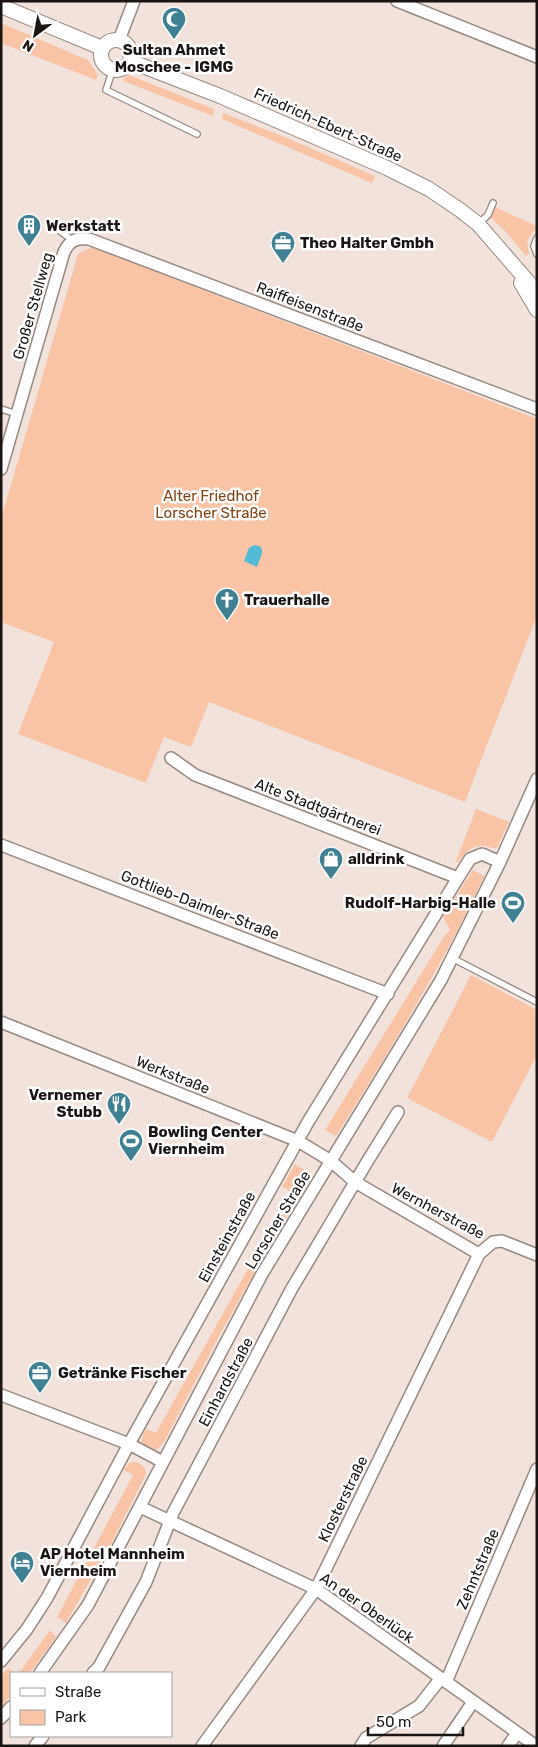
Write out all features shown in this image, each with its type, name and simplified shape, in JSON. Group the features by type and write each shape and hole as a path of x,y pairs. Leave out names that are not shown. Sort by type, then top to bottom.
{"street":[{"path":"119,40 134,1"},
{"path":"397,1 537,57"},
{"path":"1,6 102,48"},
{"path":"119,40 128,46 131,55 130,61 123,67 113,69 102,61 102,48 111,41 119,40"},
{"name":"Friedrich-Ebert-Straße","path":"130,61 220,96 408,178 429,189 478,224 537,292"},
{"name":"Raiffeisenstraße","path":"72,240 80,238 89,239 537,409"},
{"name":"Großer Stellweg","path":"1,469 64,252 72,240"},
{"name":"Friedrich-Ebert-Straße","path":"499,246 537,310"},
{"name":"Alte Stadtgärtnerei","path":"171,758 195,775 458,878"},
{"name":"Lorscher Straße","path":"41,1672 88,1605 262,1274 441,980 500,862 537,779"},
{"name":"Gottlieb-Daimler-Straße","path":"1,844 388,994"},
{"name":"Einsteinstraße","path":"1,1661 27,1629 47,1598 129,1444 298,1141 458,878 470,859 482,854 500,862"},
{"name":"Werkstraße","path":"1,1022 298,1141 330,1161"},
{"name":"Einhardstraße","path":"95,1672 146,1582 169,1522 291,1290 398,1112"},
{"name":"Wernherstraße","path":"330,1161 355,1182 479,1254 493,1242 502,1241 537,1255"},
{"name":"Klosterstraße","path":"206,1744 316,1589 479,1254"},
{"path":"1,1394 129,1444 163,1462"},
{"name":"Zehntstraße","path":"361,1746 366,1738 419,1706 443,1680 537,1469"},
{"name":"An der Oberlück","path":"140,1507 316,1589 536,1746"},
{"path":"443,1746 473,1702"},
{"path":"1,1718 10,1708"},
{"path":"508,1746 517,1733"}],"lane":[{"path":"113,69 106,90 196,134"},
{"path":"478,224 488,215 493,203"},
{"path":"55,227 72,240"},
{"path":"537,238 534,246 537,254"},
{"path":"1,409 17,414"},
{"path":"452,958 537,1002"}],"green space":[{"path":"1,23 88,60 98,75 96,80 1,43"},
{"path":"129,75 214,109 213,116 123,81"},
{"path":"223,113 375,176 372,183 222,119"},
{"path":"495,207 537,226 527,241 529,253 526,256 505,231 490,217"},
{"name":"Alter Friedhof Lorscher Straße","path":"92,247 537,419 537,616 465,802 209,702 191,747 164,737 146,783 18,734 54,642 1,622 1,519 78,254"},
{"path":"476,809 509,822 497,848 476,846 467,852 457,863 456,861"},
{"path":"473,870 484,876 468,910 414,1008 336,1136 325,1130 445,935 450,930 443,917"},
{"path":"471,975 537,1010 537,1055 492,1142 407,1098"},
{"path":"295,1164 308,1172 297,1190 300,1192 219,1336 164,1442 157,1449 148,1450 142,1445 146,1429 156,1433 291,1192 282,1186"},
{"path":"134,1462 143,1466 146,1474 111,1544 66,1623 57,1617 133,1475 124,1470 129,1463"},
{"path":"50,1630 56,1637 31,1672 20,1672"},
{"path":"8,1668 14,1672 10,1672 10,1696 1,1707 1,1676"}],"water":[{"path":"254,545 262,550 257,567 244,561 249,548"}],"place":[{"name":"Sultan Ahmet Moschee - IGMG","path":"174,40"},
{"name":"Werkstatt","path":"29,247"},
{"name":"Theo Halter Gmbh","path":"283,264"},
{"name":"Trauerhalle","path":"227,621"},
{"name":"alldrink","path":"331,880"},
{"name":"Rudolf-Harbig-Halle","path":"513,924"},
{"name":"Vernemer Stubb","path":"119,1125"},
{"name":"Bowling Center Viernheim","path":"131,1162"},
{"name":"Getränke Fischer","path":"40,1394"},
{"name":"AP Hotel Mannheim Viernheim","path":"22,1584"}]}
